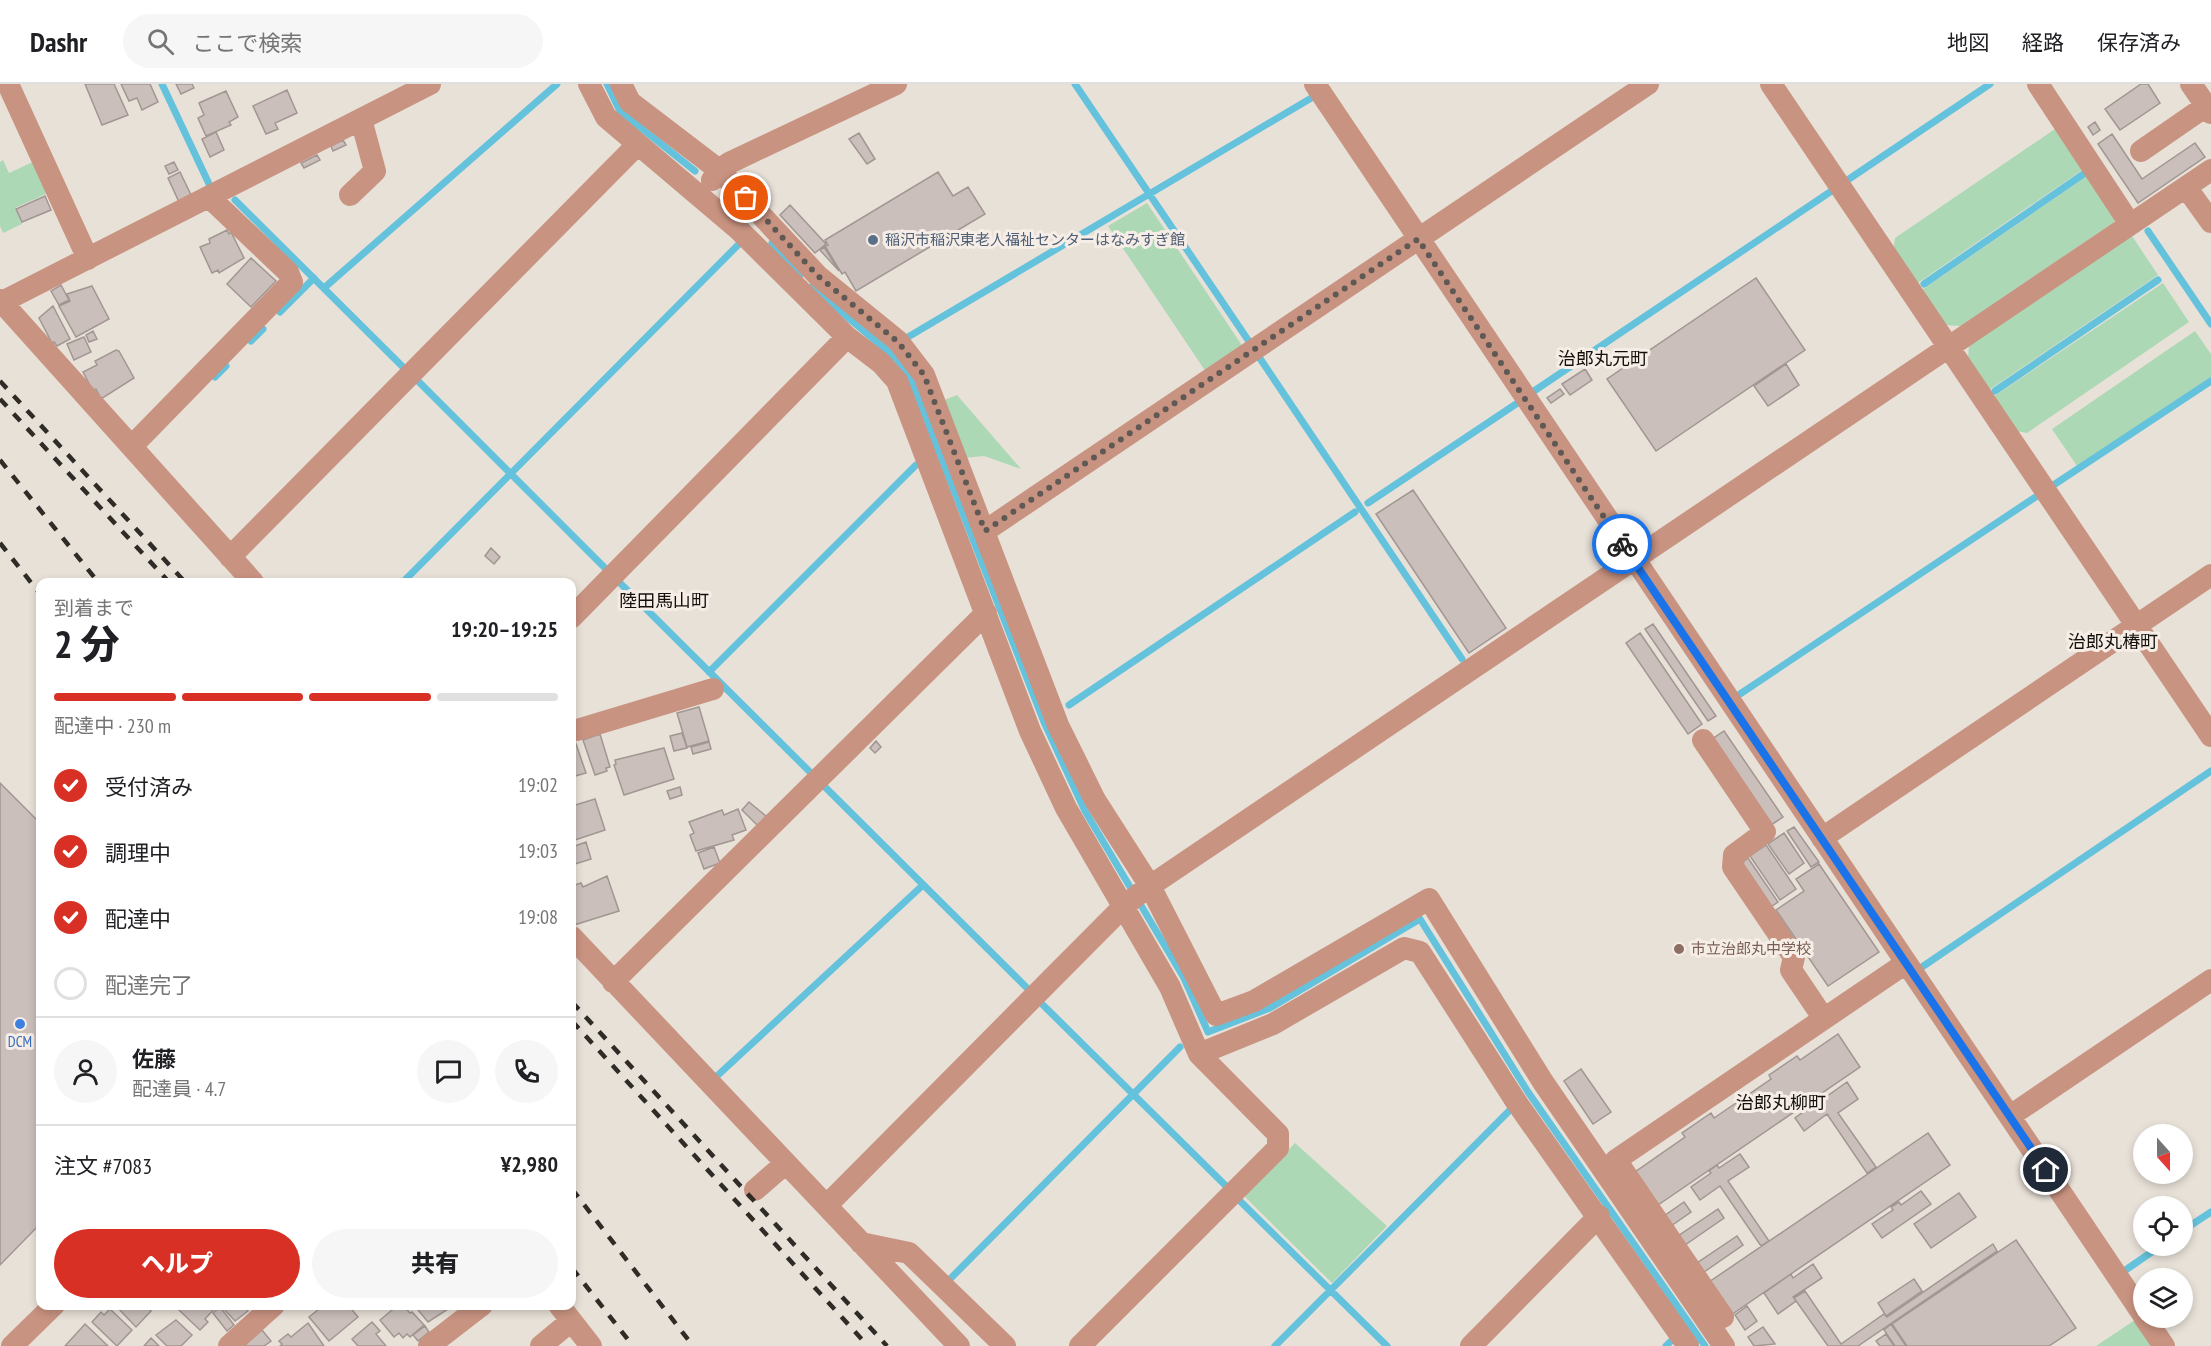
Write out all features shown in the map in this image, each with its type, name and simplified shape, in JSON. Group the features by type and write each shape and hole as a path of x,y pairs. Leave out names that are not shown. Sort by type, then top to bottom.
{"street":[{"path":"8,84 88,259"},
{"path":"249,578 1,301 430,84"},
{"path":"589,84 606,117 737,228 847,337 881,363 897,381 1030,731 1062,798 1138,896 1216,1015 1254,1001 1429,899 1543,1082 1724,1346"},
{"path":"621,84 630,102 719,170 818,276 898,342 924,375 1058,725 1138,896 1170,987 1199,1053 1278,1134 1278,1148 1080,1346"},
{"path":"701,197 719,170 869,90 896,84"},
{"path":"1315,84 1633,560 2133,1300"},
{"path":"985,531 1648,84"},
{"path":"1771,84 2211,736"},
{"path":"2038,84 2130,224"},
{"path":"2140,151 2209,110 2191,84"},
{"path":"350,195 375,171 361,119"},
{"path":"230,556 638,144"},
{"path":"827,1205 1138,896 2211,170"},
{"path":"2186,187 2211,222"},
{"path":"132,446 292,282 288,272 208,197"},
{"path":"576,614 847,337"},
{"path":"1822,838 2211,575"},
{"path":"613,982 986,613"},
{"path":"576,727 713,689"},
{"path":"1703,740 1765,832 1734,855 1733,867 1794,957 1791,970 1824,1019"},
{"path":"576,941 959,1346"},
{"path":"1199,1053 1273,1024 1404,948 1420,952 1517,1103 1599,1216 1688,1346"},
{"path":"1723,1317 1616,1160 1906,963"},
{"path":"2010,1116 2211,980"},
{"path":"755,1190 786,1163"},
{"path":"1471,1346 1599,1216"},
{"path":"861,1243 909,1253 1005,1346"},
{"path":"12,1346 49,1310"},
{"path":"229,1346 269,1310"},
{"path":"429,1346 476,1310"},
{"path":"541,1346 565,1313 591,1346"},
{"path":"2152,1328 2164,1346"}],"green space":[{"path":"2058,127 2085,168 1915,285 1893,253 1895,238"},
{"path":"3,160 9,173 35,161 50,192 15,208 22,224 3,233 0,226 0,162"},
{"path":"2090,174 2120,218 1961,326 1942,325 1919,292"},
{"path":"1147,203 1243,347 1206,372 1108,226"},
{"path":"2132,236 2158,275 1989,390 1968,359 1969,345"},
{"path":"2163,283 2189,322 2027,433 2016,431 1993,397"},
{"path":"2195,331 2211,354 2211,377 2077,466 2052,429"},
{"path":"957,395 1021,469 984,456 964,458 942,401"},
{"path":"1295,1143 1387,1226 1332,1283 1244,1196"},
{"path":"2133,1321 2133,1328 2144,1328 2156,1346 2096,1346"}],"building":[{"path":"85,84 114,84 128,115 102,125"},
{"path":"121,84 150,84 158,102 142,110 137,98 129,101"},
{"path":"176,84 192,84 194,88 181,94"},
{"path":"2141,84 2148,84 2160,103 2120,130 2105,109"},
{"path":"287,90 297,113 275,123 278,129 266,134 253,106"},
{"path":"226,91 238,117 229,122 231,125 206,136 198,118 204,115 199,103"},
{"path":"2095,122 2100,130 2093,135 2088,127"},
{"path":"216,132 224,150 210,157 202,139"},
{"path":"859,133 875,159 867,164 849,139"},
{"path":"2112,134 2142,179 2195,143 2205,157 2138,203 2098,144"},
{"path":"343,140 346,145 333,151 331,146"},
{"path":"317,155 320,160 304,168 301,163"},
{"path":"174,162 178,170 169,174 165,166"},
{"path":"180,172 192,197 179,202 168,178"},
{"path":"938,172 953,196 968,187 985,214 856,291 845,272 842,274 825,246 828,245 825,240"},
{"path":"45,196 51,210 22,222 16,209"},
{"path":"790,205 826,244 815,253 780,215"},
{"path":"227,230 229,234 231,232 244,258 219,273 218,270 212,273 200,247 210,243 209,239"},
{"path":"824,247 839,271 820,250"},
{"path":"251,258 276,281 251,307 227,284"},
{"path":"1756,278 1805,350 1656,451 1607,379"},
{"path":"61,285 69,300 59,305 51,291"},
{"path":"92,286 109,319 76,337 59,306 70,301 67,294"},
{"path":"53,306 70,339 57,346 54,342 52,343 39,318"},
{"path":"93,331 97,339 89,342 86,335"},
{"path":"84,337 91,352 74,360 67,344"},
{"path":"116,350 119,351 134,378 101,399 96,389 93,391 83,372 97,365 95,361"},
{"path":"1786,364 1799,385 1768,406 1754,386"},
{"path":"1585,369 1592,380 1570,395 1562,384"},
{"path":"1560,389 1564,394 1551,403 1547,398"},
{"path":"1413,490 1506,628 1469,653 1376,514"},
{"path":"491,548 500,557 494,564 485,556"},
{"path":"1653,624 1716,716 1708,721 1645,629"},
{"path":"1640,633 1702,724 1688,734 1626,643"},
{"path":"699,707 709,741 687,747 677,713"},
{"path":"1724,731 1783,817 1768,827 1709,741"},
{"path":"682,733 687,748 674,751 670,736"},
{"path":"600,734 610,767 606,768 607,771 595,775 583,740"},
{"path":"876,741 881,747 875,753 870,748"},
{"path":"709,742 711,749 693,754 691,747"},
{"path":"576,744 586,773 576,776"},
{"path":"664,748 674,779 624,795 614,765 615,760"},
{"name":"DCM","path":"0,783 36,819 36,1228 0,1265"},
{"path":"680,787 682,795 670,799 667,791"},
{"path":"595,799 605,830 576,840 576,805"},
{"path":"749,802 766,816 758,826 742,810"},
{"path":"738,809 746,830 732,835 734,840 696,851 690,835 694,833 689,822 722,810 724,815"},
{"path":"1794,827 1819,862 1811,867 1787,831"},
{"path":"1784,833 1804,863 1789,874 1768,844"},
{"path":"586,842 591,859 576,864 576,846"},
{"path":"1766,845 1796,889 1780,900 1750,856"},
{"path":"714,847 720,863 704,869 698,853"},
{"path":"1748,858 1778,902 1769,908 1739,865"},
{"path":"1819,864 1879,952 1828,986 1776,910 1804,891 1796,879"},
{"path":"607,876 619,911 576,924 576,885 581,883 583,887"},
{"path":"1838,1034 1860,1067 1658,1205 1635,1172 1685,1137 1682,1133 1711,1113 1714,1118 1771,1079 1769,1075 1797,1056 1800,1060"},
{"path":"1581,1069 1611,1112 1593,1124 1564,1081"},
{"path":"1847,1082 1858,1099 1838,1113 1876,1167 1867,1173 1827,1114 1804,1131 1795,1118 1814,1104 1812,1100 1820,1095 1823,1099"},
{"path":"1928,1133 1950,1165 1731,1315 1709,1282"},
{"path":"1740,1154 1749,1167 1728,1181 1769,1241 1761,1246 1720,1186 1700,1200 1691,1187 1711,1173 1709,1171 1717,1165 1719,1168"},
{"path":"1921,1191 1931,1204 1882,1238 1872,1224 1893,1210 1891,1207 1899,1202 1901,1205"},
{"path":"1959,1193 1976,1217 1931,1248 1914,1224"},
{"path":"1684,1202 1691,1212 1671,1226 1664,1216"},
{"path":"1718,1209 1724,1218 1685,1245 1678,1236"},
{"path":"1737,1236 1743,1245 1704,1272 1697,1263"},
{"path":"2016,1240 2076,1328 2049,1346 1907,1346 1892,1324"},
{"path":"1993,1244 1997,1251 1858,1346 1828,1346 1794,1298 1805,1291 1841,1344 1884,1314 1887,1317"},
{"path":"1813,1264 1822,1278 1793,1297 1796,1301 1778,1314 1764,1293 1791,1274 1793,1278"},
{"path":"1914,1279 1922,1291 1886,1316 1878,1303"},
{"path":"1747,1306 1757,1321 1745,1330 1735,1315"},
{"path":"111,1310 132,1330 117,1346 92,1322 101,1312 104,1315"},
{"path":"120,1310 151,1311 136,1327"},
{"path":"179,1310 213,1310 205,1319 208,1322 200,1330"},
{"path":"222,1310 234,1325 227,1331 213,1313"},
{"path":"225,1310 247,1310 248,1311 235,1321"},
{"path":"318,1310 352,1310 358,1317 329,1341 309,1317"},
{"path":"392,1310 407,1310 424,1325 410,1337 407,1334 403,1338 399,1333 394,1337 380,1320"},
{"path":"418,1310 446,1310 428,1322"},
{"path":"176,1320 192,1335 181,1346 167,1346 156,1335"},
{"path":"372,1322 380,1331 376,1334 386,1346 358,1346 352,1339"},
{"path":"308,1323 324,1346 280,1346 282,1344 279,1341 288,1334 291,1337"},
{"path":"85,1324 108,1346 65,1346"},
{"path":"1891,1324 1906,1346 1895,1346 1884,1330"},
{"path":"425,1326 429,1332 418,1341 413,1335"},
{"path":"1763,1327 1775,1344 1754,1346 1748,1337"},
{"path":"262,1330 271,1341 264,1346 243,1346"},
{"path":"1886,1334 1894,1346 1880,1346 1876,1341"},
{"path":"151,1338 159,1346 144,1346"}],"waterway":[{"path":"162,84 210,186"},
{"path":"324,288 557,84"},
{"path":"607,84 620,111 695,171"},
{"path":"1075,84 1248,340"},
{"path":"1849,179 1990,84"},
{"path":"908,337 1313,97"},
{"path":"1924,284 2085,173"},
{"path":"1534,391 1833,190"},
{"path":"726,198 750,219"},
{"path":"235,200 403,367"},
{"path":"2148,231 2211,324"},
{"path":"772,243 800,275"},
{"path":"407,578 738,245"},
{"path":"280,312 314,278"},
{"path":"1995,391 2158,280"},
{"path":"812,287 897,359 911,380 1044,722 1085,811 1184,978 1208,1032 1270,1008 1420,919 1528,1092 1705,1346"},
{"path":"251,341 263,329"},
{"path":"1259,357 1462,659"},
{"path":"215,377 226,366"},
{"path":"2055,484 2211,381"},
{"path":"419,382 604,567"},
{"path":"1368,503 1516,404"},
{"path":"709,672 916,465"},
{"path":"1740,694 2037,496"},
{"path":"1069,705 1355,512"},
{"path":"619,582 810,772"},
{"path":"1922,967 2211,771"},
{"path":"825,787 1027,988"},
{"path":"717,1076 923,885"},
{"path":"1043,1005 1225,1185"},
{"path":"950,1279 1180,1047"},
{"path":"1275,1346 1511,1109"},
{"path":"1240,1201 1387,1346"},
{"path":"2193,1224 2211,1212"},
{"path":"2127,1269 2146,1256"},
{"path":"1666,1346 1670,1342"}],"railway":[{"path":"0,381 181,578"},
{"path":"0,399 165,578"},
{"path":"0,460 95,578"},
{"path":"0,543 36,589"},
{"path":"576,1006 887,1346"},
{"path":"576,1025 868,1346"},
{"path":"576,1194 693,1346"},
{"path":"576,1273 633,1346"}],"way so far":[{"path":"746,198 818,276 898,342 924,375 985,531 1418,239 1622,544"}],"place":[{"name":"稲沢市稲沢東老人福祉センターはなみすぎ館","path":"873,240"},
{"name":"市立治郎丸中学校","path":"1679,949"},
{"name":"DCM","path":"20,1024"}],"district":[{"name":"治郎丸元町","path":"1603,359"},
{"name":"陸田馬山町","path":"664,601"},
{"name":"治郎丸椿町","path":"2113,642"},
{"name":"治郎丸柳町","path":"1781,1103"}],"route":[{"path":"1622,544 2046,1170"}]}
